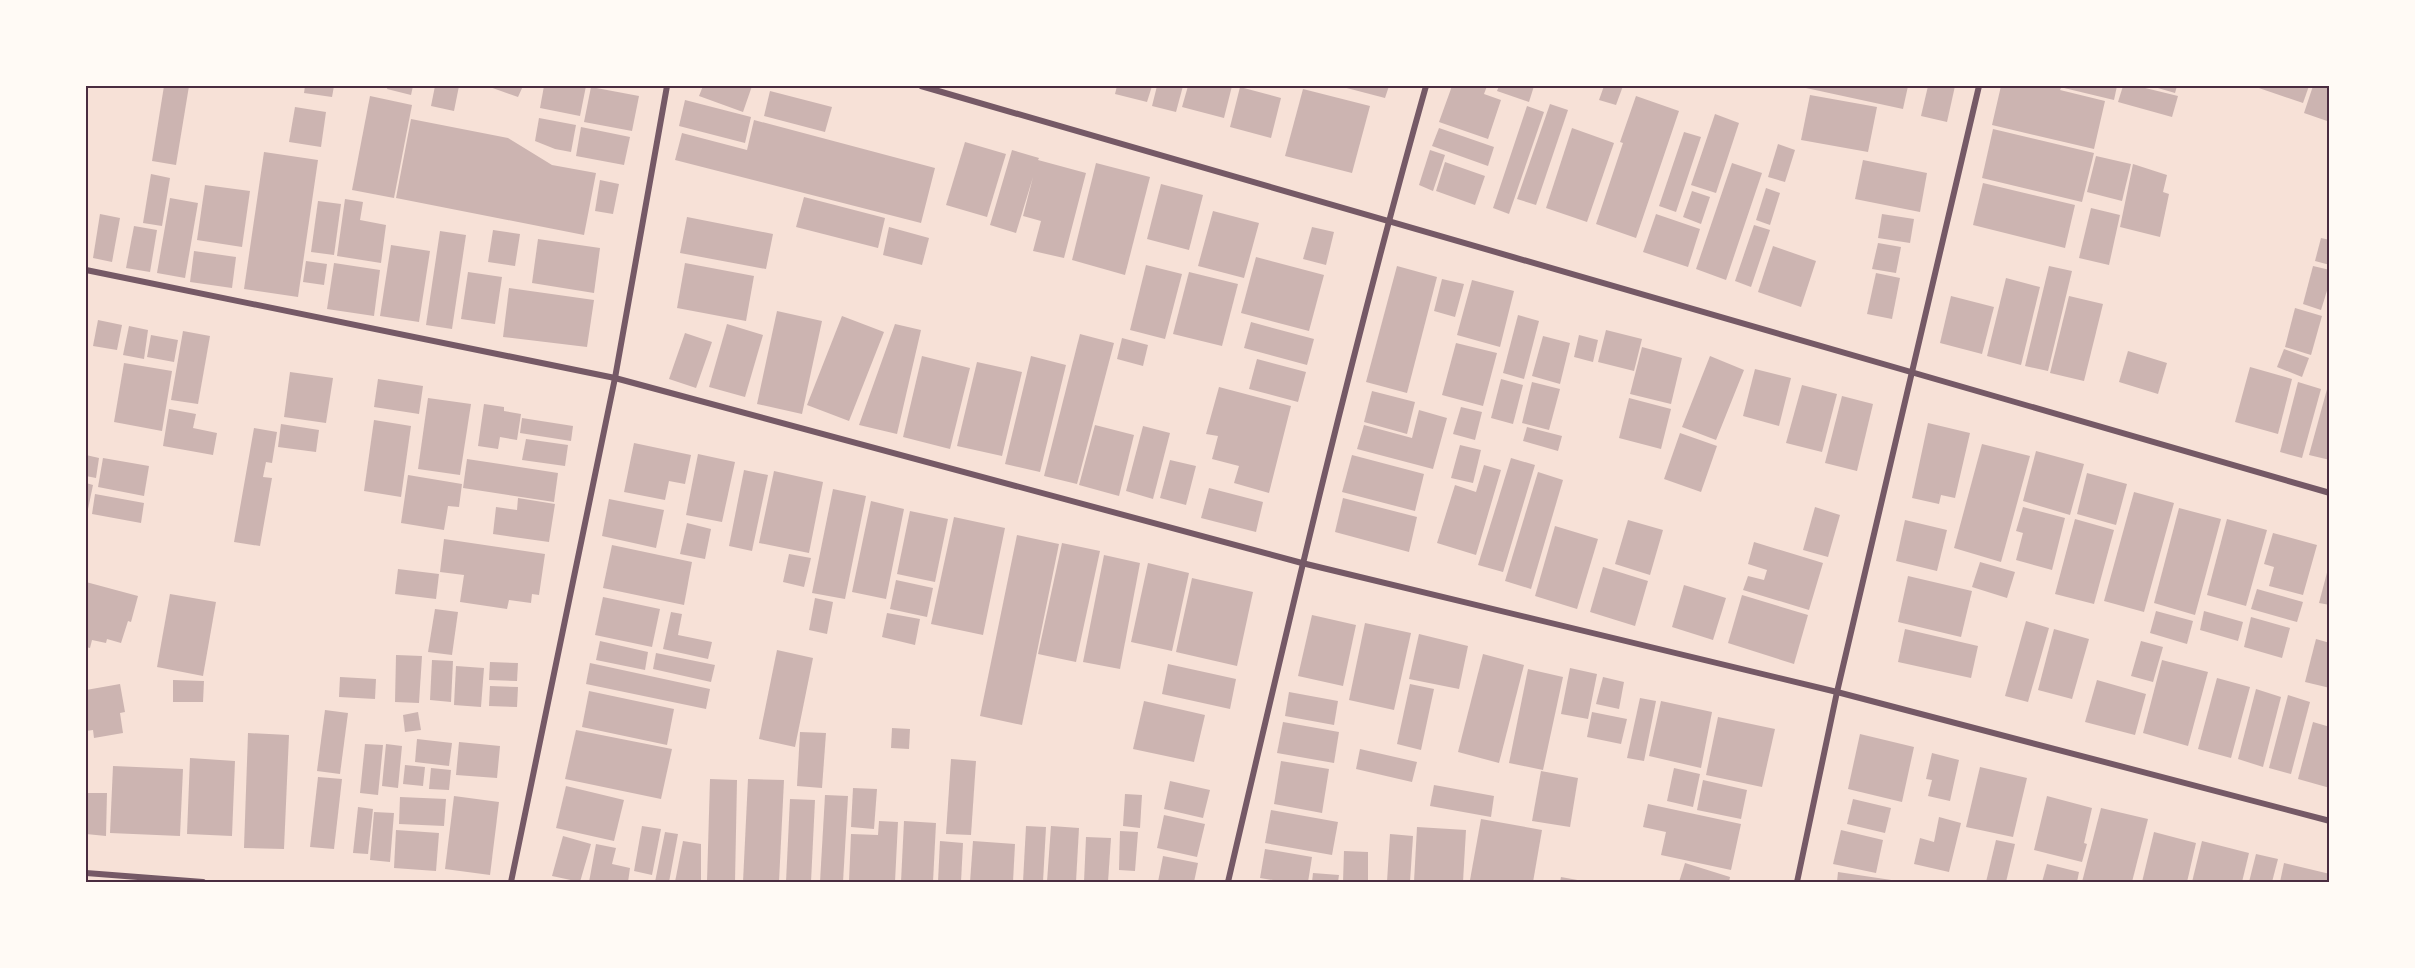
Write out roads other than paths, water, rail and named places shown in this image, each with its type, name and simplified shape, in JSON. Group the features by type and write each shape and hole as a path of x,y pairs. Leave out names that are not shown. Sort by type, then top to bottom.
{"street":[{"path":"511,882 615,378 667,86"},
{"path":"921,86 2330,493"},
{"path":"1228,882 1302,562 1388,221 1426,86"},
{"path":"1797,882 1837,692 1979,86"},
{"path":"86,270 615,378 1302,562 1837,692 2330,820"},
{"path":"86,873 203,882"}]}
